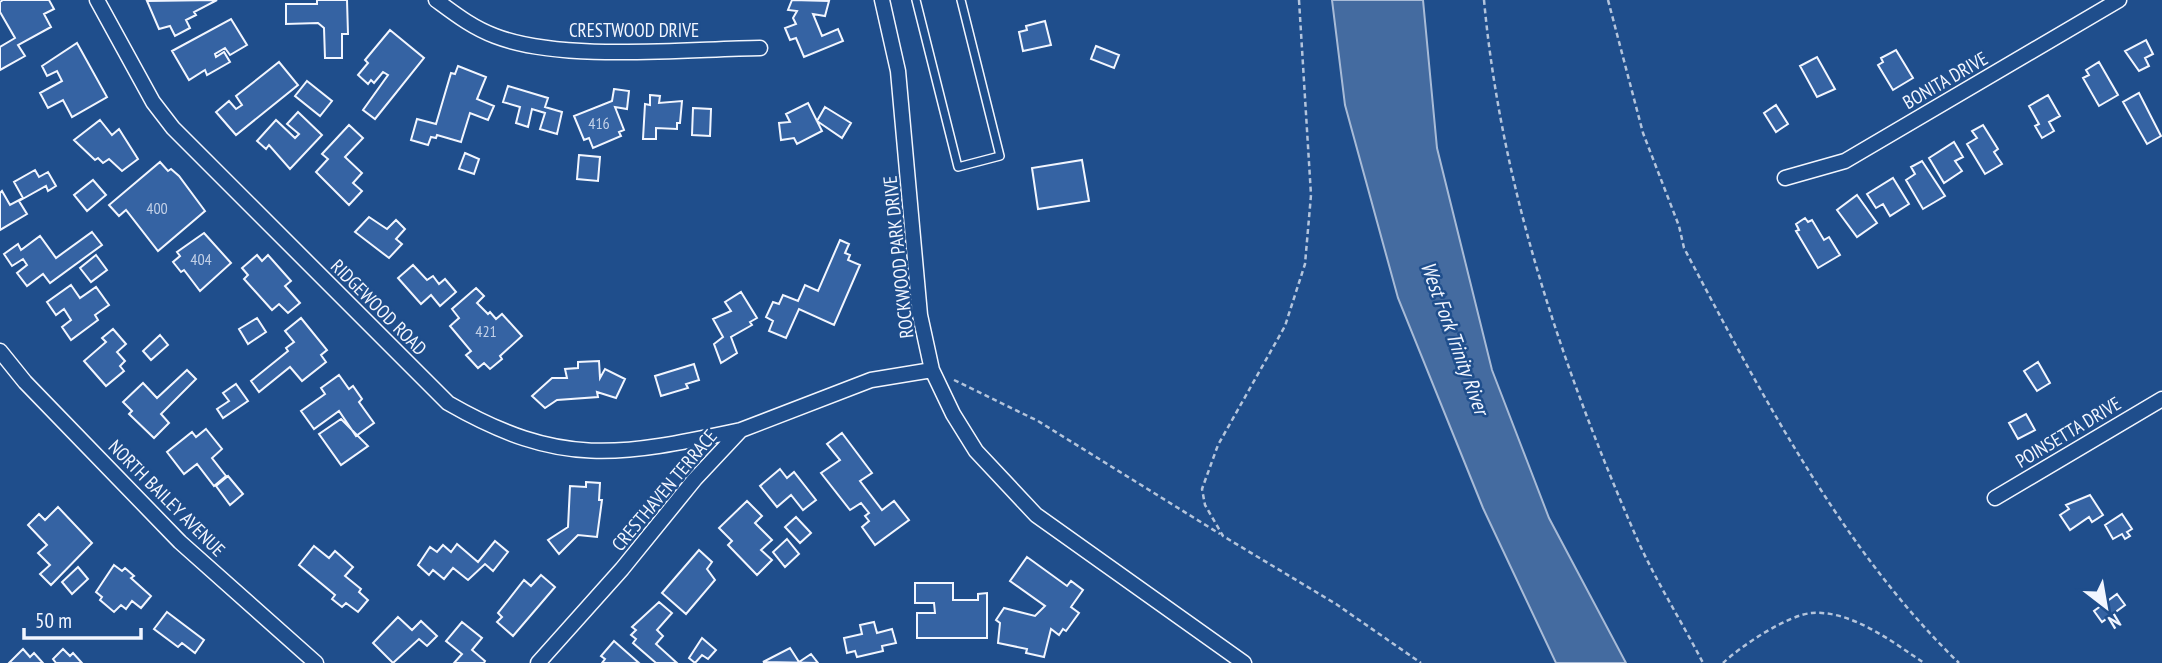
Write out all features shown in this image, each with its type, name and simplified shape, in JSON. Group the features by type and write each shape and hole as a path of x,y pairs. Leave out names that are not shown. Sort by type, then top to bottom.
{"street":[{"name":"RIDGEWOOD ROAD","path":"97,0 153,102 173,128 448,402 490,427 535,443 575,451 644,450 741,430"},
{"name":"CRESTWOOD DRIVE","path":"436,0 474,27 498,37 564,51 760,48"},
{"name":"ROCKWOOD PARK DRIVE","path":"882,0 898,71 920,315 932,370 976,451 1035,515 1244,663"},
{"name":"BONITA DRIVE","path":"1784,178 1845,161 2119,0"},
{"name":"NORTH BAILEY AVENUE","path":"0,351 25,383 180,542 316,663"},
{"name":"CRESTHAVEN TERRACE","path":"538,663 622,569 695,479 741,430 871,380 932,370"},
{"name":"POINSETTA DRIVE","path":"1994,498 2162,399"}],"lane":[{"path":"916,0 958,167 1000,156 961,0"}],"path":[{"path":"1223,536 1205,505 1202,489 1206,473 1218,445 1285,326 1304,264 1311,195 1299,0"},
{"path":"1483,0 1508,149 1551,319 1586,414 1639,542 1673,613 1703,663"},
{"path":"1608,0 1643,133 1685,248 1760,392 1873,565 1959,663"},
{"path":"932,370 1038,421 1336,604 1421,663"},
{"path":"1723,663 1741,645 1811,613 1852,620 1924,663"}],"water":[{"name":"West Fork Trinity River","path":"1332,0 1423,0 1437,148 1492,370 1549,518 1626,663 1556,663 1483,508 1398,298 1345,105"}],"building":[{"path":"49,0 54,9 44,14 51,27 18,45 25,56 0,70 0,47 15,38 0,12 0,2"},
{"path":"217,0 194,12 196,15 186,20 190,28 175,36 170,26 159,29 147,1"},
{"path":"317,0 347,0 348,34 342,34 342,58 325,58 324,28 318,23 286,24 286,4 317,4"},
{"path":"792,0 829,1 825,16 813,14 822,36 838,29 843,41 804,57 796,38 790,40 785,28 796,24 793,18 797,11 788,10"},
{"path":"231,19 247,45 230,55 225,48 215,54 216,57 224,52 230,62 207,75 205,70 189,80 172,51"},
{"path":"1045,21 1051,45 1023,51 1019,32 1027,30 1026,26"},
{"path":"390,30 424,58 375,119 363,110 388,75 383,72 374,83 371,80 368,84 358,75 368,63 365,60"},
{"path":"2146,40 2153,54 2145,58 2149,66 2139,71 2125,51"},
{"path":"77,43 107,97 72,117 63,100 48,108 40,93 62,81 57,71 47,76 42,66"},
{"path":"1096,46 1119,55 1114,68 1091,59"},
{"path":"1896,50 1913,78 1893,90 1878,65 1883,62 1881,58"},
{"path":"1817,57 1835,89 1817,97 1800,66"},
{"path":"279,62 298,85 236,135 216,112 229,101 236,109 242,105 236,96"},
{"path":"2099,62 2118,95 2099,106 2083,78 2089,75 2086,70"},
{"path":"458,66 486,77 477,99 494,106 488,120 470,113 461,142 437,135 436,138 431,137 428,145 411,140 417,119 436,124 451,73 455,74"},
{"path":"307,81 332,101 320,116 295,96"},
{"path":"508,86 548,98 545,107 562,112 557,134 540,129 545,113 532,109 528,127 516,123 520,107 503,102"},
{"path":"614,89 629,91 627,109 615,107 624,130 619,132 621,136 593,148 589,138 584,140 574,116 612,101"},
{"path":"2139,93 2161,136 2147,144 2123,102"},
{"path":"650,95 660,96 659,103 682,101 680,123 677,123 677,129 656,128 656,139 643,139 645,104 650,105"},
{"path":"2048,95 2060,116 2049,122 2054,131 2042,138 2035,126 2039,124 2029,106"},
{"path":"808,103 822,131 797,144 794,138 781,140 779,123 790,122 786,114"},
{"path":"1776,105 1788,124 1776,132 1764,113"},
{"path":"825,107 851,123 842,138 817,121"},
{"path":"693,108 711,109 710,136 692,135"},
{"path":"298,112 322,135 290,169 269,145 266,149 257,141 276,120 295,138 299,134 287,124"},
{"path":"100,120 112,135 119,129 138,159 122,171 109,159 103,163 98,158 95,160 74,140"},
{"path":"349,125 363,138 345,157 362,173 353,183 362,191 349,205 316,172 328,159 322,154"},
{"path":"1983,125 1998,149 1994,152 2002,164 1985,174 1967,144 1977,138 1972,131"},
{"path":"1954,142 1963,157 1955,161 1962,171 1944,183 1929,158"},
{"path":"465,153 479,159 474,174 459,169"},
{"path":"579,155 600,157 598,181 577,179"},
{"path":"1082,160 1089,201 1038,209 1032,168"},
{"path":"1922,161 1945,196 1923,209 1906,180 1915,174 1911,167"},
{"path":"160,162 168,171 171,169 179,176 205,211 158,251 126,210 119,216 109,205"},
{"path":"35,170 39,177 48,172 56,186 48,191 46,186 19,201 27,214 0,230 0,193 2,191 10,205 23,198 14,182"},
{"path":"1893,178 1909,204 1890,216 1883,204 1876,208 1867,194"},
{"path":"93,180 106,195 87,211 74,195"},
{"path":"1857,195 1877,223 1857,237 1837,210"},
{"path":"369,217 387,229 396,220 405,229 396,239 402,244 389,258 355,232"},
{"path":"1805,218 1808,222 1812,220 1824,240 1829,237 1840,255 1818,268 1796,231 1799,230 1796,224"},
{"path":"92,232 102,245 50,283 43,274 27,286 17,273 27,265 23,259 12,266 4,254 18,244 21,250 40,236 56,258"},
{"path":"204,233 231,263 200,291 184,270 181,272 173,262 180,256 177,252"},
{"path":"840,240 849,244 845,253 850,255 848,260 860,265 834,325 799,309 786,338 769,331 773,321 766,317 773,302 779,304 783,295 798,301 805,285 818,291"},
{"path":"96,255 107,270 91,282 80,268"},
{"path":"257,255 262,261 268,255 291,281 285,286 300,303 288,313 279,304 272,310 244,279 248,275 242,268"},
{"path":"413,265 427,280 433,276 439,284 445,279 456,292 440,306 431,295 421,304 398,278"},
{"path":"71,285 80,298 96,287 109,305 95,315 98,320 71,340 62,327 71,320 64,309 56,315 47,302"},
{"path":"476,288 484,296 477,303 496,319 502,314 522,336 490,369 484,363 478,368 466,355 471,351 450,326 459,318 452,309"},
{"path":"741,292 757,318 750,322 752,325 731,337 737,353 721,363 714,344 723,337 713,319 731,311 725,302"},
{"path":"257,318 266,332 248,344 239,329"},
{"path":"301,318 327,350 321,355 326,362 302,381 290,367 259,392 251,381 288,351 286,348 294,342 285,331"},
{"path":"113,329 126,344 117,352 125,361 120,366 124,371 106,386 84,361 106,342 102,338"},
{"path":"160,335 168,345 151,360 143,351"},
{"path":"599,361 600,378 605,369 625,379 616,398 597,392 598,397 557,400 545,408 532,396 552,378 567,378 565,369 578,368 578,362"},
{"path":"2038,362 2050,383 2037,391 2024,371"},
{"path":"694,364 699,380 686,384 688,388 661,396 655,376"},
{"path":"187,370 196,379 161,414 169,423 154,438 129,414 132,411 123,402 143,383 157,398"},
{"path":"339,375 349,389 353,386 362,399 359,402 374,423 356,436 339,411 314,429 301,411 325,394 321,388"},
{"path":"236,384 248,401 223,418 217,409 229,401 223,393"},
{"path":"2026,414 2035,430 2018,439 2009,423"},
{"path":"341,419 368,446 341,465 319,434"},
{"path":"206,429 222,449 212,458 226,476 214,486 197,464 184,474 167,452 192,432 196,437"},
{"path":"842,433 872,473 860,481 882,510 894,501 909,520 875,545 862,527 869,521 865,516 869,513 861,503 850,510 821,473 840,460 827,444"},
{"path":"780,469 787,478 794,472 816,500 803,510 791,495 777,507 760,486"},
{"path":"228,476 243,494 230,505 216,486"},
{"path":"586,482 600,483 599,500 602,500 597,537 578,535 559,554 548,540 568,527 570,486 586,487"},
{"path":"2090,495 2103,515 2092,522 2089,517 2070,530 2060,515 2069,509 2066,505"},
{"path":"747,501 762,516 755,523 772,540 761,550 772,560 757,575 728,545 732,541 719,528"},
{"path":"58,507 92,543 51,585 40,574 50,565 38,553 47,545 28,525 39,514 45,520"},
{"path":"2122,514 2132,529 2127,532 2130,536 2125,539 2122,534 2113,539 2105,525"},
{"path":"796,517 811,533 800,543 785,527"},
{"path":"787,539 799,554 785,567 773,552"},
{"path":"495,541 508,552 493,571 485,564 468,580 453,568 444,579 433,570 429,575 418,565 430,547 437,552 443,545 451,552 457,544 478,562"},
{"path":"314,546 329,558 335,551 353,567 345,576 361,589 359,592 368,600 358,612 346,603 342,607 332,599 335,595 299,565"},
{"path":"699,550 712,562 707,569 715,580 686,614 662,593"},
{"path":"1027,557 1067,586 1071,581 1083,590 1071,607 1079,613 1066,631 1063,629 1059,635 1051,629 1044,657 1026,653 1027,649 998,643 1000,623 996,620 1004,608 1035,616 1045,606 1010,581"},
{"path":"114,565 122,571 125,568 134,576 131,578 151,596 141,608 132,601 126,609 121,605 114,612 100,600 102,597 96,592"},
{"path":"78,567 88,579 72,594 62,582"},
{"path":"541,575 555,587 513,636 497,622 502,617 498,613 524,580 531,586"},
{"path":"915,583 953,583 953,600 978,600 978,594 987,593 987,638 917,638 917,613 935,613 934,603 915,603"},
{"path":"2117,594 2125,605 2102,622 2094,611"},
{"path":"659,602 672,613 657,630 663,636 656,644 677,663 656,663 633,643 636,639 631,635 636,630 632,627"},
{"path":"167,612 204,640 195,653 182,643 178,647 154,629"},
{"path":"398,617 412,630 421,621 437,636 427,646 419,639 393,663 373,643"},
{"path":"462,622 482,638 472,650 484,663 454,663 462,654 446,641"},
{"path":"874,622 877,633 892,629 896,643 882,646 883,651 857,657 855,651 847,653 844,638 862,634 860,625"},
{"path":"702,638 716,650 708,659 702,655 695,663 689,658"},
{"path":"614,641 639,663 602,663 605,659 601,656"},
{"path":"790,648 799,662 811,654 818,663 763,662"},
{"path":"23,649 30,657 34,653 43,663 9,663"},
{"path":"63,649 70,656 73,653 82,663 56,663 53,659"}]}
